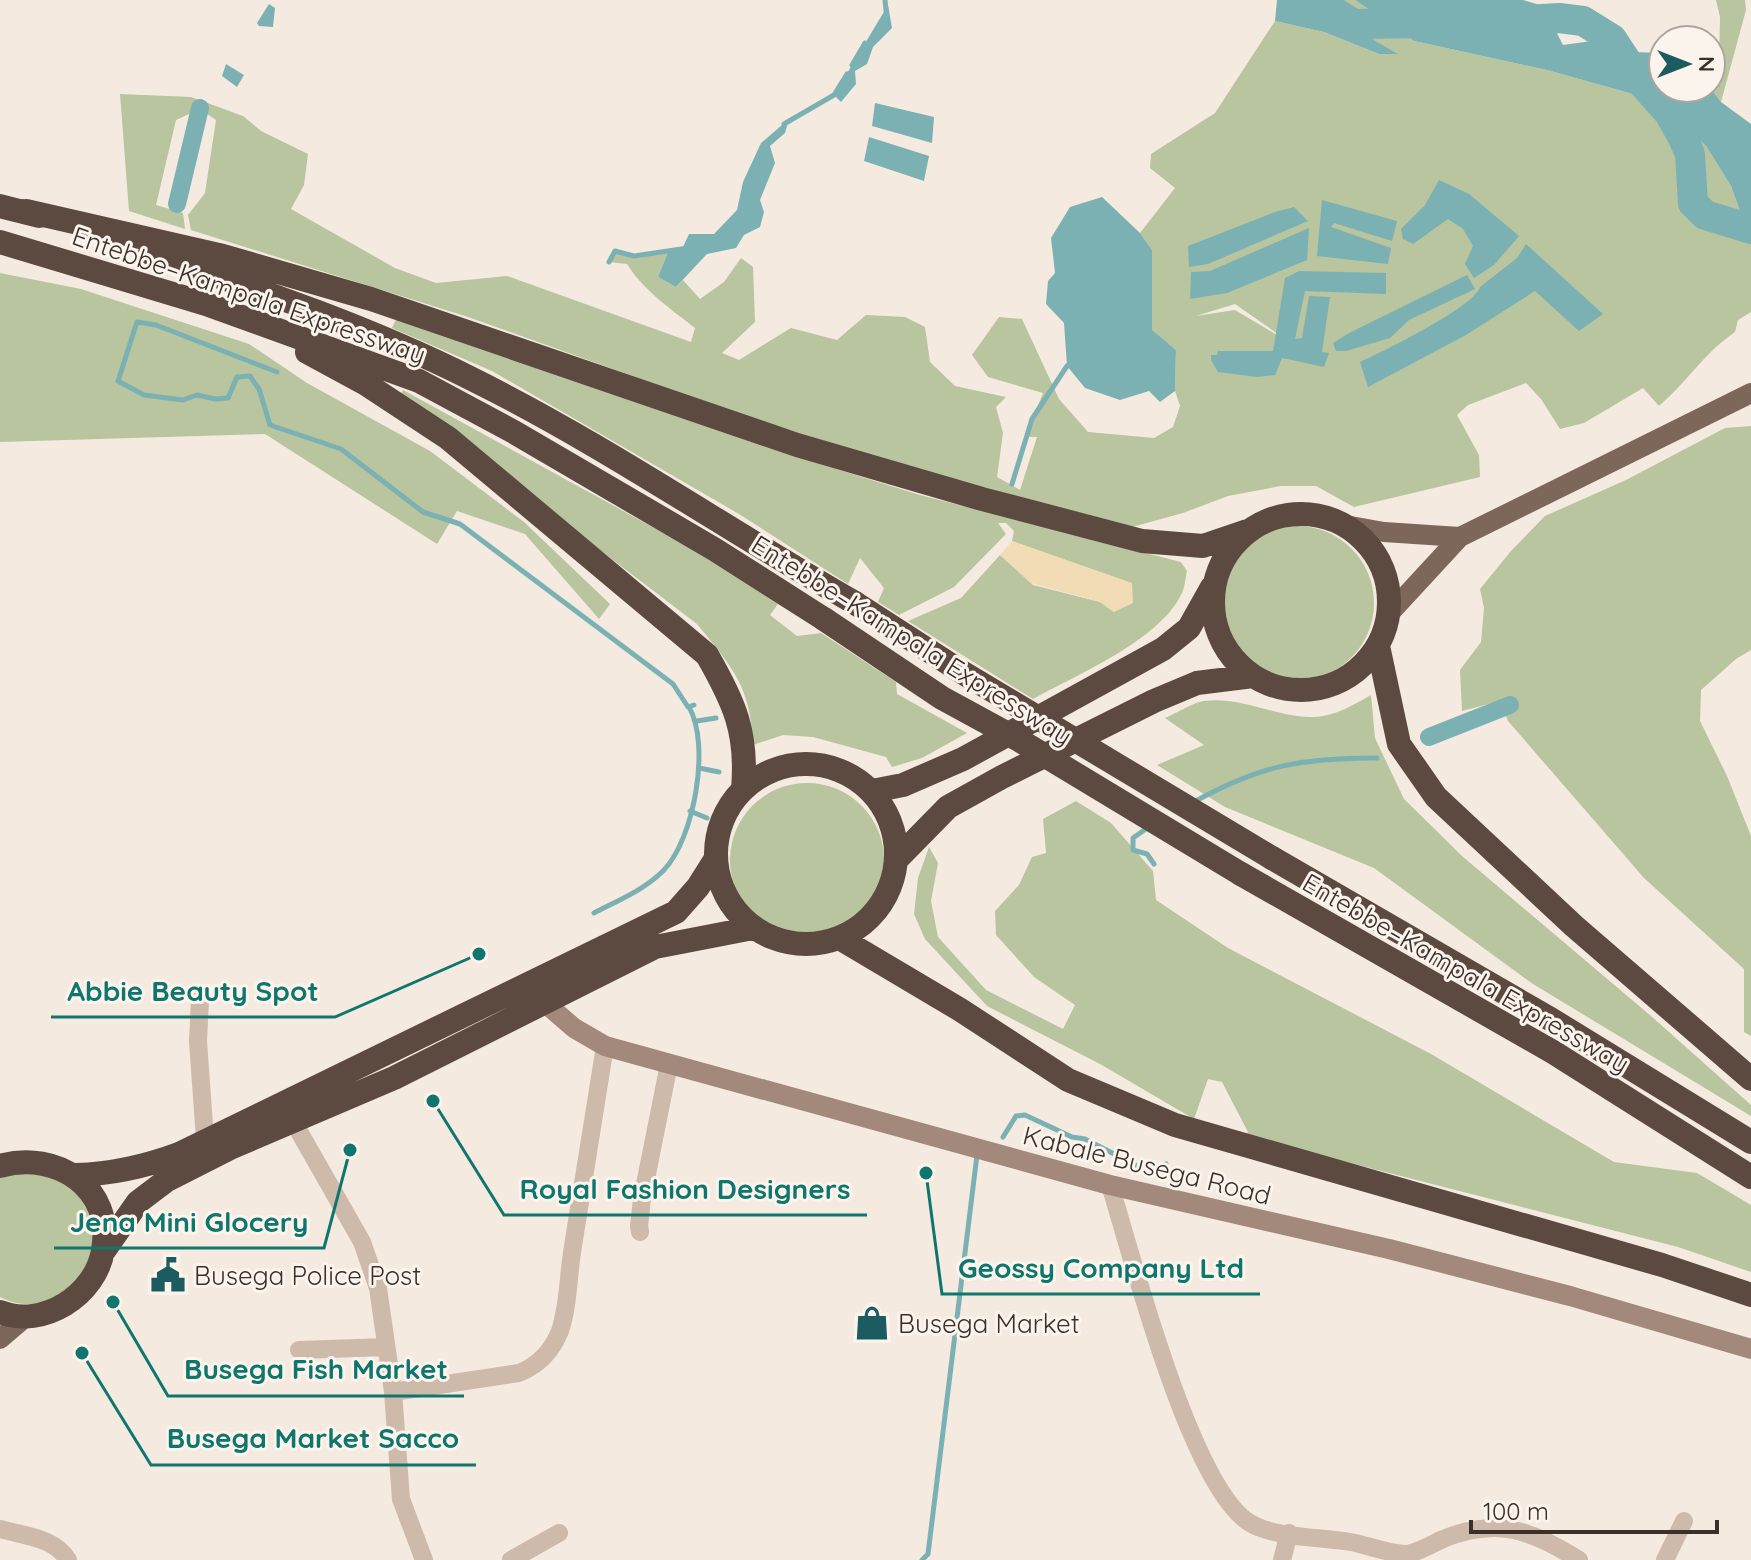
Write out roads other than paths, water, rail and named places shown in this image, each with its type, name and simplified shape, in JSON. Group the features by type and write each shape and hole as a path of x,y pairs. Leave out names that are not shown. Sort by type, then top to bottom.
{"highway":[{"name":"Entebbe–Kampala Expressway","path":"0,206 26,211 287,299 470,378 608,452 965,674 1272,858 1552,1020 1751,1142"},
{"path":"26,211 223,256 371,299 797,445 982,499 1142,541 1203,546 1247,531 1270,519 1295,513 1321,515 1345,525 1366,541 1381,563 1388,589 1388,615 1378,646 1363,665 1344,679 1322,688 1298,690 1274,686 1253,676 1232,658 1219,635 1213,608 1215,581"},
{"name":"Entebbe–Kampala Expressway","path":"0,242 206,304 419,381 514,432 714,549 942,698 1553,1052 1751,1177"},
{"path":"245,318 366,384 448,438 707,655 732,698 744,744 743,789"},
{"path":"872,791 903,785 963,759 1163,649 1189,628 1227,553 1247,531"},
{"path":"1378,646 1399,744 1436,797 1574,926 1751,1079"},
{"path":"896,860 948,807 1002,777 1197,683 1253,676"},
{"path":"797,763 838,769 872,791 891,823 896,860 892,882 883,902 864,924 841,939 811,945 780,942 753,928 738,915 726,898 715,860 721,821 743,789 768,772 797,763"},
{"path":"5,1162 53,1165 76,1175 110,1174 142,1168 179,1154 676,912 698,887 715,860"},
{"path":"0,1312 27,1316 56,1310 67,1304 85,1287 103,1252 138,1202 167,1180 230,1148 394,1078 655,947 753,928"},
{"path":"841,939 959,1009 1068,1080 1175,1125 1662,1265 1751,1295"},
{"path":"76,1175 100,1212 104,1232 103,1252"}],"main road":[{"path":"1388,615 1460,537 1751,393"},
{"path":"1345,525 1384,532 1460,537"},
{"path":"0,1339 27,1316"}],"street":[{"path":"200,1000 198,1041 205,1139"},
{"name":"Kabale Busega Road","path":"544,1002 574,1028 605,1046 1110,1185 1389,1249 1570,1296 1751,1349"},
{"path":"393,1392 519,1373 528,1370 548,1354 565,1312 605,1046"},
{"path":"640,1232 642,1199 669,1064"},
{"path":"293,1121 362,1242 378,1288 393,1392 401,1499 424,1560"},
{"path":"1110,1185 1179,1406 1201,1454 1238,1514 1251,1524 1352,1542 1395,1556 1406,1555 1468,1529 1499,1527 1527,1532 1579,1560"},
{"path":"299,1350 386,1347"},
{"path":"1665,1560 1684,1521"},
{"path":"0,1529 49,1542 62,1551 68,1560"},
{"path":"511,1560 559,1533"},
{"path":"1282,1560 1289,1533"}],"water":[{"path":"1277,0 1305,0 1398,54 1379,54 1324,32 1275,21"},
{"path":"1355,0 1523,0 1543,6 1563,45 1592,41 1631,52 1647,52 1647,98 1547,70 1414,41"},
{"path":"269,4 275,8 273,27 259,26 257,23"},
{"path":"888,5 892,28 873,47 867,64 855,71 856,84 841,102 834,95"},
{"path":"226,64 244,75 237,87 222,76"},
{"path":"875,103 934,117 932,143 872,126"},
{"path":"1655,104 1724,104 1751,124 1751,234 1731,186 1706,146"},
{"path":"789,119 785,133 770,146 775,163 760,200 764,212 760,227 744,235 736,248 707,254 676,287 658,277 668,252 682,249 689,234 714,234 737,210 743,182 761,143"},
{"path":"869,137 929,156 924,181 864,161"},
{"path":"1439,180 1469,194 1519,236 1494,265 1474,278 1465,264 1473,246 1463,229 1448,219 1413,244 1403,239 1401,229 1425,205"},
{"path":"1102,197 1140,233 1152,250 1152,330 1176,350 1175,391 1160,402 1149,391 1120,400 1085,388 1067,366 1064,323 1046,304 1048,281 1055,273 1051,238 1070,207"},
{"path":"1322,200 1397,221 1392,241 1334,223 1331,227 1391,248 1388,264 1317,256"},
{"path":"1294,207 1308,221 1208,264 1189,267 1188,246"},
{"path":"1309,228 1307,260 1227,293 1190,299 1191,272 1210,271"},
{"path":"1526,244 1603,314 1579,331 1535,291 1466,335 1368,387 1360,362 1462,306 1480,287 1517,258"},
{"path":"1299,271 1386,273 1386,294 1305,291 1295,339 1302,338 1309,296 1330,297 1322,352 1329,353 1324,367 1282,358 1275,375 1257,377 1218,372 1211,355 1217,355 1218,351 1273,351 1285,278"},
{"path":"1467,275 1475,289 1409,320 1390,338 1336,351 1333,343 1349,333"}],"waterway":[{"path":"885,0 886,11"},
{"path":"1315,0 1354,24 1430,23"},
{"path":"1510,21 1559,18 1583,21 1612,39 1637,77 1669,113 1683,138 1690,154 1693,203 1705,215 1751,229"},
{"path":"852,65 865,43"},
{"path":"784,124 834,95 847,74"},
{"path":"177,204 200,108"},
{"path":"609,262 615,251 634,256 688,248"},
{"path":"277,372 156,325 137,322 118,381 144,395 183,400 197,395 215,399 228,398 237,377 250,376 259,389 270,425 341,449 423,512 460,524 673,684 688,707 694,705"},
{"path":"1012,484 1032,419 1067,366"},
{"path":"1429,737 1510,705"},
{"path":"594,913 656,878 674,857 683,838 691,816 699,767 699,744 689,707"},
{"path":"697,721 716,718"},
{"path":"1194,802 1218,789 1282,766 1377,758"},
{"path":"699,768 719,772"},
{"path":"690,811 707,818"},
{"path":"1150,826 1133,838 1133,850 1147,854 1154,864"},
{"path":"1003,1137 1016,1116 1025,1115 1072,1137 1085,1139 1151,1173 1166,1164"},
{"path":"922,1560 928,1554 977,1155"}],"place":[{"name":"Abbie Beauty Spot","path":"479,954"},
{"name":"Royal Fashion Designers","path":"433,1101"},
{"name":"Jena Mini Glocery","path":"350,1150"},
{"name":"Geossy Company Ltd","path":"926,1173"},
{"name":"Busega Police Post","path":"168,1275"},
{"name":"Busega Fish Market","path":"113,1302"},
{"name":"Busega Market","path":"872,1323"},
{"name":"Busega Market Sacco","path":"82,1353"}]}
